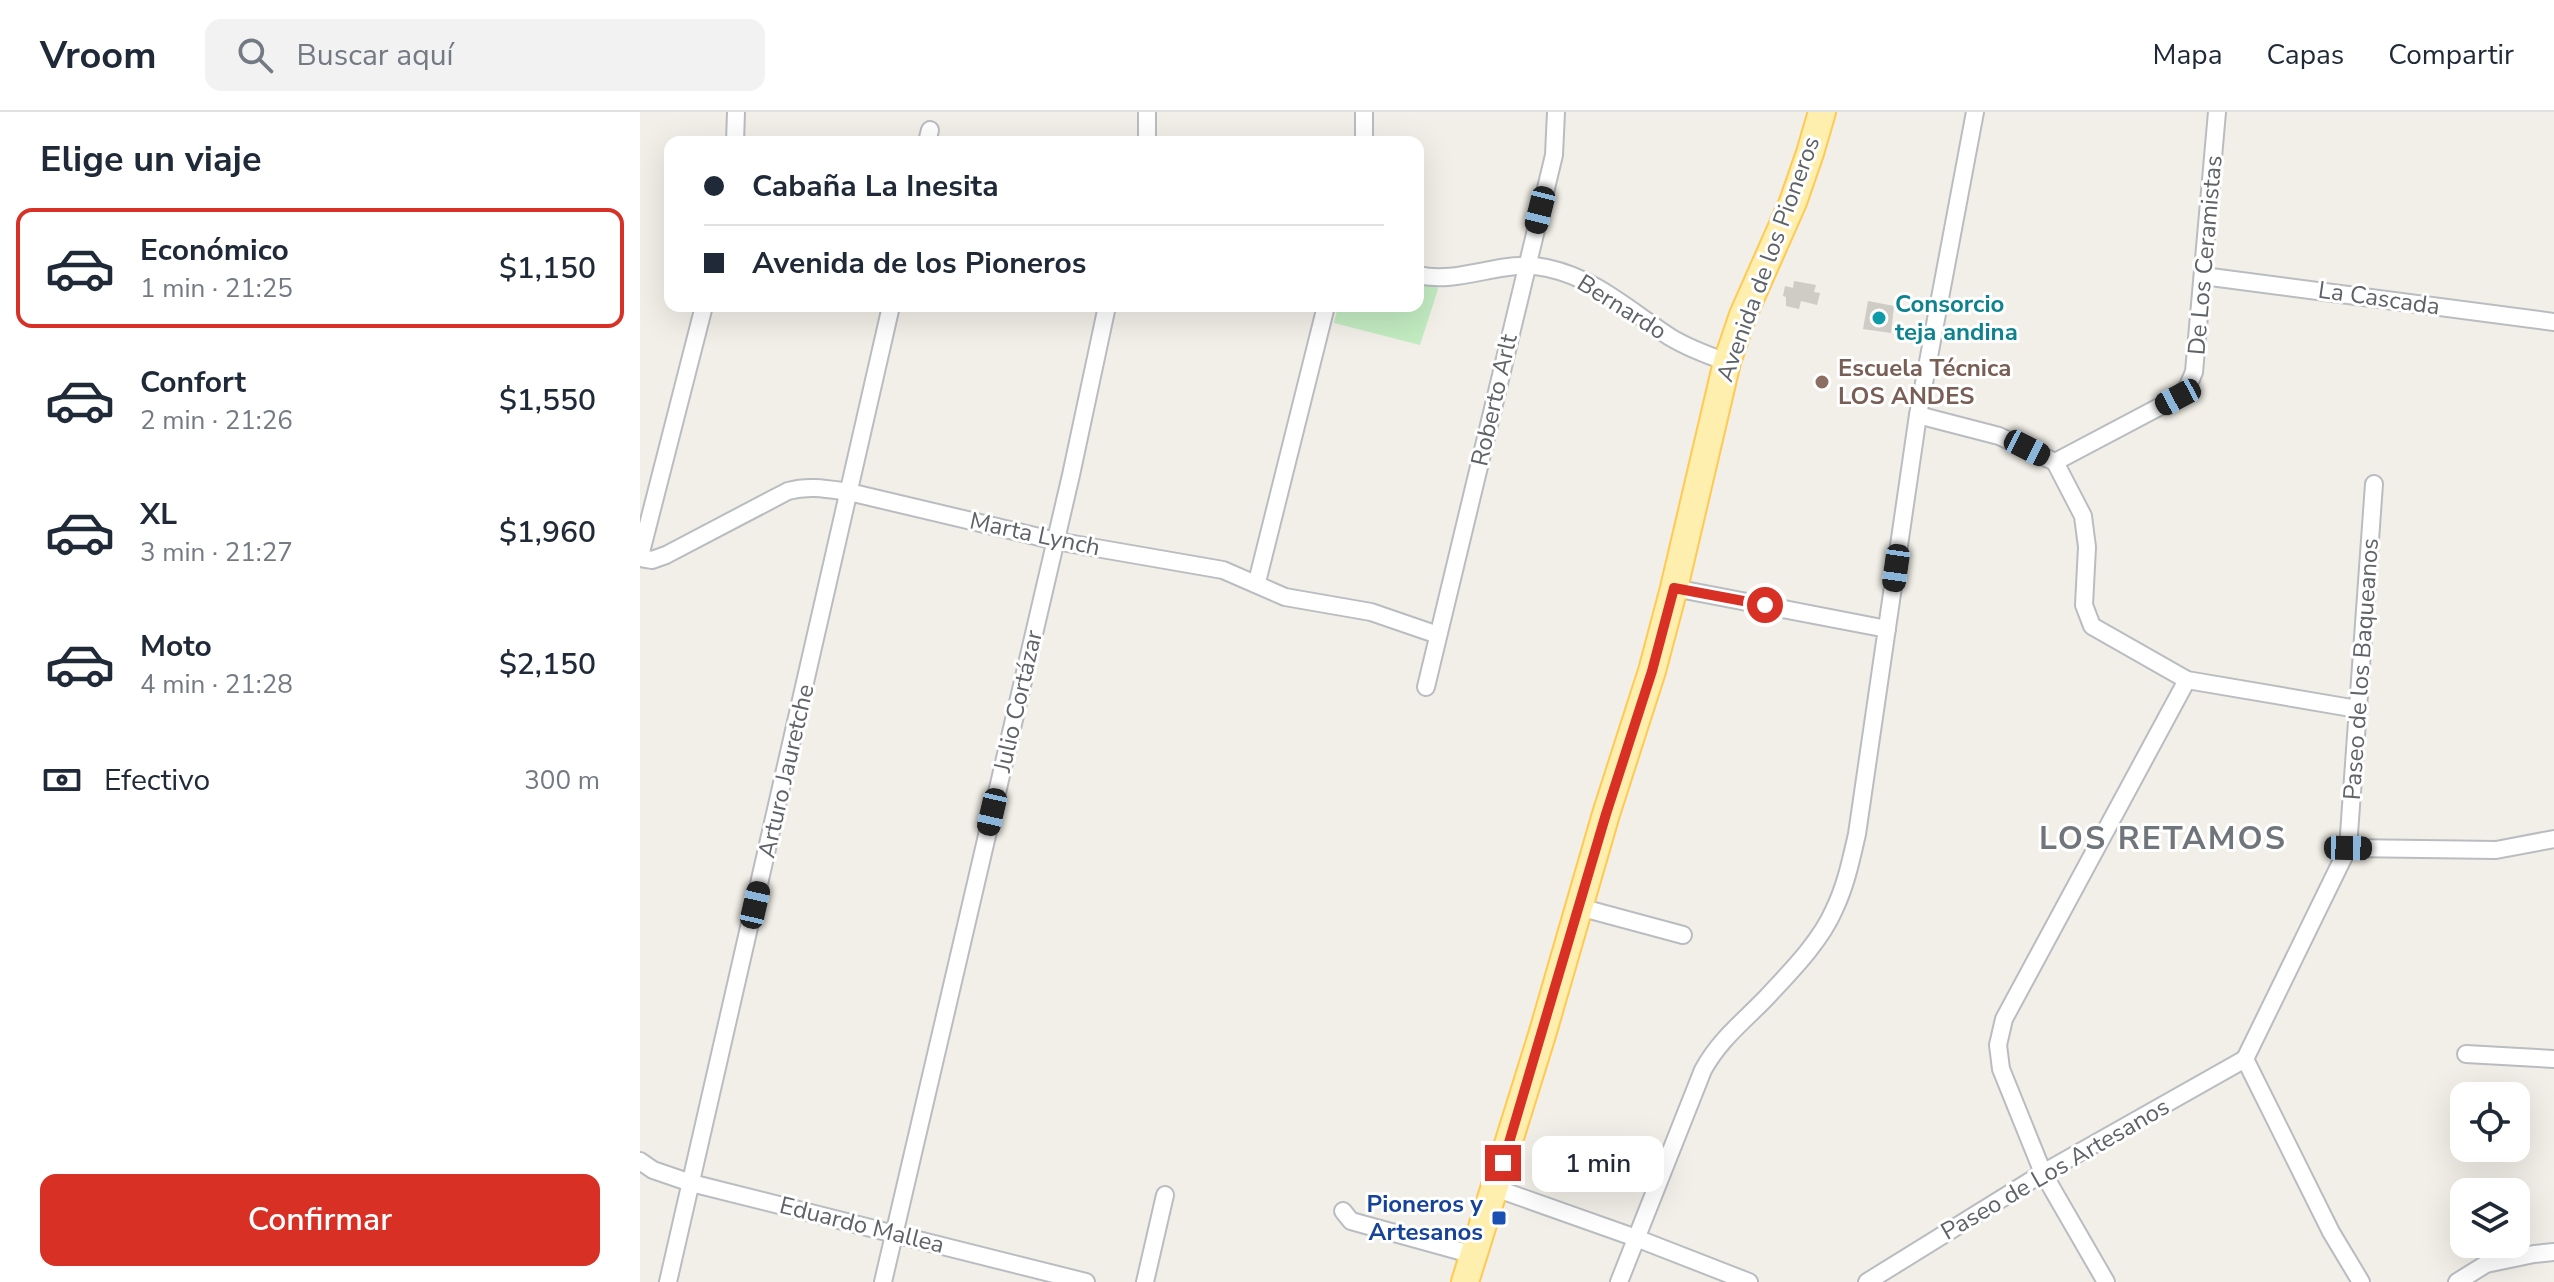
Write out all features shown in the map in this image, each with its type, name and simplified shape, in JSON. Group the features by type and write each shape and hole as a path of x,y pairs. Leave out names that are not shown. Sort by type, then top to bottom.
{"main road":[{"name":"Avenida de los Pioneros","path":"1465,1282 1652,671 1727,362 1748,303 1793,202 1822,112"}],"street":[{"path":"735,136 736,112"},
{"path":"1147,112 1147,135"},
{"path":"1364,112 1364,136"},
{"name":"Roberto Arlt","path":"1426,687 1554,155 1556,112"},
{"path":"1619,1282 1690,1097 1716,1048 1818,938 1834,912 1846,881 1857,834 1918,415 1975,112"},
{"name":"De Los Ceramistas","path":"2055,462 2178,397 2188,386 2194,372 2217,112"},
{"name":"Bernardo","path":"1424,275 1445,277 1526,265 1546,268 1592,283 1671,338 1727,362"},
{"name":"La Cascada","path":"2203,276 2554,322"},
{"path":"640,557 702,312"},
{"name":"Arturo Jauretche","path":"668,1282 890,312"},
{"name":"Julio Cortázar","path":"883,1282 1056,541 1106,312"},
{"path":"1257,582 1325,312"},
{"path":"1918,415 1999,436 2055,462 2083,516 2087,547 2084,605 2092,626 2187,680 2357,709"},
{"name":"Paseo de los Baqueanos","path":"2245,1059 2348,848 2374,484"},
{"name":"Marta Lynch","path":"640,557 652,560 666,555 788,491 804,487 849,492 1056,541 1223,570 1257,582 1285,597 1371,612 1438,635"},
{"path":"1674,588 1887,629"},
{"path":"2106,1282 2043,1173 2001,1069 1998,1045 2004,1019 2187,680"},
{"path":"2348,848 2496,850 2554,839"},
{"path":"1579,907 1683,935"},
{"path":"2466,1054 2554,1059"},
{"path":"2245,1059 2331,1232 2361,1282"},
{"name":"Paseo de Los Artesanos","path":"1867,1282 2043,1173 2245,1059"},
{"name":"Eduardo Mallea","path":"640,1161 653,1170 691,1183 1086,1282"},
{"path":"1495,1188 1749,1282"},
{"path":"1145,1282 1165,1195"},
{"path":"1343,1211 1351,1221 1474,1255"},
{"path":"2457,1282 2486,1264 2554,1252"}],"green space":[{"path":"1424,277 1428,277 1438,289 1420,345 1334,323 1337,312 1424,312"}],"building":[{"path":"1794,281 1816,285 1814,292 1820,293 1817,305 1801,301 1799,309 1786,306 1786,297 1783,296 1785,286 1793,288"},
{"name":"Consorcio teja andina","path":"1868,301 1894,306 1891,333 1863,329"}],"place":[{"name":"Consorcio teja andina","path":"1879,318"},
{"name":"Escuela Técnica LOS ANDES","path":"1822,382"},
{"name":"Pioneros y Artesanos","path":"1499,1218"}],"district":[{"name":"LOS RETAMOS","path":"2163,838"}],"route":[{"path":"1503,1163 1606,814 1652,671 1674,588 1765,605"}]}
